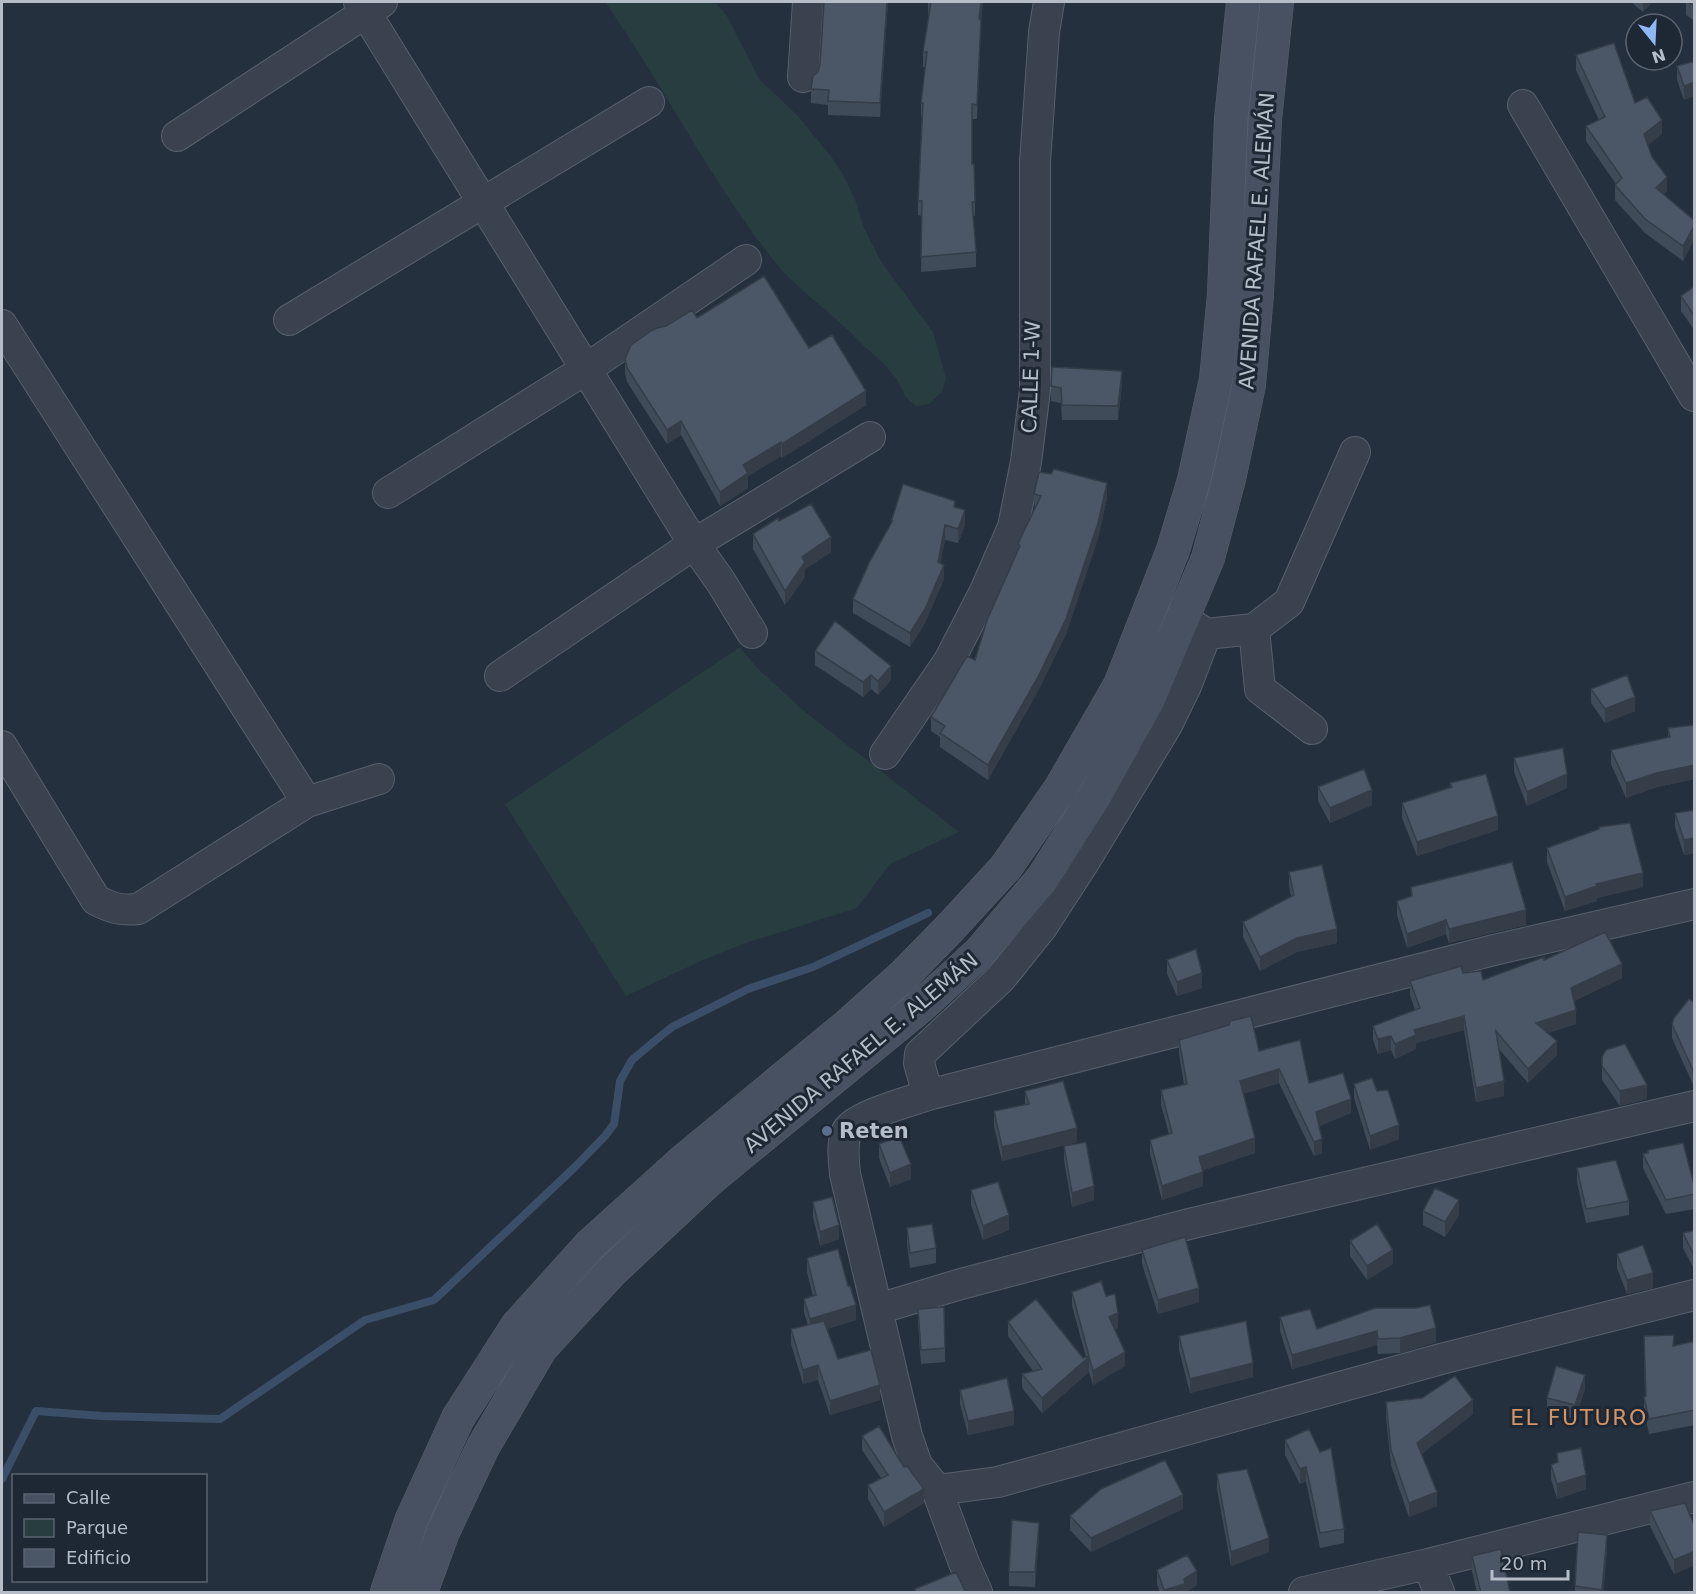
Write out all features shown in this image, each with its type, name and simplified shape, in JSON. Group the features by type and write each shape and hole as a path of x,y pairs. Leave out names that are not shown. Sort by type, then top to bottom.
{"main road":[{"name":"AVENIDA RAFAEL E. ALEMÁN","path":"387,1593 411,1521 458,1418 517,1326 591,1244 683,1161 848,1026 904,975 950,928 1006,867 1060,789 1120,685 1173,550 1194,480 1216,379 1224,294 1231,119 1238,30 1243,2"},
{"name":"AVENIDA RAFAEL E. ALEMÁN","path":"421,1593 443,1532 483,1447 541,1348 612,1271 709,1180 922,1005 980,952 1042,879 1094,797 1148,700 1195,626 1208,558 1229,479 1249,385 1257,294 1265,120 1278,2"}],"street":[{"path":"803,77 808,2"},
{"name":"CALLE 1-W","path":"885,754 949,661 986,589 1013,527 1026,462 1035,390 1035,162 1044,32 1049,2"},
{"path":"177,136 369,5 483,202 694,544 721,582 752,633"},
{"path":"289,320 649,102"},
{"path":"1523,105 1695,396"},
{"path":"388,493 586,369 746,260"},
{"path":"2,325 308,802"},
{"path":"500,676 694,544 870,437"},
{"path":"928,1095 919,1063 920,1054 1001,978 1041,927 1086,859 1167,725 1186,686 1195,626 1254,629 1290,602 1355,452"},
{"path":"1254,629 1260,689 1312,729"},
{"path":"2,746 96,900 109,907 123,910 138,909 308,802 379,779"},
{"path":"977,1593 937,1490 917,1465 907,1436 845,1174 843,1150 847,1130 857,1122 876,1113 928,1095 1494,950 1695,904"},
{"path":"878,1309 961,1284 1193,1223 1695,1106"},
{"path":"937,1490 998,1482 1441,1359 1695,1295"},
{"path":"1304,1593 1695,1497"},
{"path":"1428,1564 1439,1593"}],"green space":[{"path":"605,2 715,2 727,16 759,79 798,116 843,174 856,202 864,228 882,263 933,332 946,378 942,392 929,404 916,406 911,402 887,368 839,321 794,283 774,261 708,166"},
{"path":"740,647 757,668 804,711 959,832 890,864 857,908 743,944 626,996 505,804"}],"building":[{"path":"824,2 887,2 880,103 828,101 829,90 811,89 813,76 818,72 820,64"},
{"path":"931,2 981,2 977,105 972,104 972,164 974,164 975,202 972,202 976,252 921,257 922,201 918,201 923,103 921,103 927,52 923,52"},
{"path":"1614,43 1635,103 1647,97 1662,120 1644,134 1652,157 1667,177 1656,188 1695,221 1683,246 1645,219 1615,185 1622,178 1586,126 1605,117 1576,55"},
{"path":"1695,61 1695,82 1684,86 1679,72 1684,72 1684,64"},
{"path":"764,276 809,348 832,335 866,391 782,444 781,442 743,465 748,473 720,492 681,421 667,430 627,368 625,359 631,345 651,331 666,326 692,310 697,318"},
{"path":"1695,286 1695,317 1681,296"},
{"path":"1052,367 1122,371 1118,406 1062,405 1061,388 1051,386"},
{"path":"1054,469 1107,483 1098,523 1066,619 1039,675 988,765 940,733 945,726 931,717 967,656 975,660 987,620 1020,546 1018,544 1041,496 1034,494 1039,472 1051,474"},
{"path":"903,484 955,501 954,507 965,510 958,529 945,525 938,562 944,565 925,609 910,633 853,599 869,563 893,520 891,522"},
{"path":"811,504 831,537 802,557 805,562 785,591 753,534 778,518 779,521"},
{"path":"835,621 891,666 878,681 871,675 863,682 815,651"},
{"path":"1627,675 1635,697 1605,709 1591,689"},
{"path":"1695,725 1695,765 1657,773 1626,783 1611,750 1670,737 1668,728"},
{"path":"1563,748 1567,774 1527,792 1514,758"},
{"path":"1364,769 1372,790 1330,808 1318,787"},
{"path":"1486,774 1498,816 1417,842 1402,803 1452,787 1450,783"},
{"path":"1695,810 1695,838 1684,840 1675,813"},
{"path":"1630,823 1643,873 1596,884 1597,886 1565,897 1547,848 1599,829 1599,827"},
{"path":"1512,862 1526,910 1449,929 1446,920 1407,934 1397,901 1412,896 1411,887"},
{"path":"1322,865 1337,929 1297,938 1260,957 1243,922 1294,895 1289,872"},
{"path":"1605,932 1622,964 1571,988 1576,1010 1536,1023 1557,1041 1528,1069 1496,1031 1504,1081 1476,1088 1464,1016 1414,1030 1416,1035 1395,1044 1391,1036 1378,1039 1373,1026 1420,1008 1410,981 1461,966 1463,973 1481,971 1483,980 1544,957 1544,960"},
{"path":"1196,949 1202,973 1177,982 1167,960"},
{"path":"1689,999 1695,1003 1695,1075 1672,1024"},
{"path":"1251,1016 1259,1051 1300,1040 1309,1083 1343,1073 1351,1099 1316,1112 1322,1139 1314,1142 1279,1069 1240,1081 1255,1138 1199,1157 1203,1172 1162,1186 1150,1140 1172,1133 1161,1090 1187,1084 1179,1040 1229,1025 1230,1021"},
{"path":"1625,1044 1647,1085 1620,1091 1602,1066 1602,1057 1606,1050"},
{"path":"1372,1078 1377,1091 1388,1090 1399,1125 1370,1136 1354,1084"},
{"path":"1063,1081 1077,1128 1002,1147 994,1111 1029,1104 1025,1091"},
{"path":"899,1136 911,1164 890,1173 879,1144"},
{"path":"1086,1142 1094,1186 1072,1193 1064,1146"},
{"path":"1683,1143 1695,1194 1666,1200 1643,1154 1648,1153 1648,1150"},
{"path":"1616,1160 1629,1201 1586,1209 1577,1168"},
{"path":"998,1182 1009,1215 983,1226 971,1190"},
{"path":"1435,1188 1459,1200 1445,1222 1423,1211"},
{"path":"832,1197 839,1225 820,1232 813,1202"},
{"path":"932,1224 936,1248 910,1253 907,1228"},
{"path":"1377,1224 1393,1250 1367,1266 1350,1241"},
{"path":"1695,1230 1695,1257 1683,1233"},
{"path":"1185,1237 1199,1288 1158,1300 1142,1250"},
{"path":"1643,1245 1653,1273 1627,1280 1617,1254"},
{"path":"838,1249 848,1286 850,1286 856,1305 810,1319 804,1299 816,1295 807,1258"},
{"path":"1101,1281 1106,1296 1115,1294 1118,1313 1109,1317 1125,1352 1093,1371 1089,1357 1042,1398 1022,1374 1042,1369 1008,1322 1036,1299 1083,1358 1089,1356 1072,1292"},
{"path":"1430,1305 1436,1328 1400,1338 1378,1339 1377,1331 1292,1355 1280,1317 1310,1309 1317,1329 1375,1308 1416,1308"},
{"path":"944,1307 945,1348 921,1350 918,1309"},
{"path":"824,1321 838,1359 871,1350 880,1385 830,1401 818,1365 803,1370 791,1329"},
{"path":"1246,1321 1253,1363 1190,1379 1179,1336"},
{"path":"1674,1335 1673,1346 1695,1341 1695,1410 1649,1419 1644,1397 1646,1396 1644,1336"},
{"path":"1556,1366 1585,1375 1575,1405 1547,1398"},
{"path":"1455,1376 1473,1400 1417,1443 1437,1492 1409,1503 1391,1450 1386,1402 1422,1398"},
{"path":"1007,1378 1014,1411 968,1421 960,1390"},
{"path":"879,1426 904,1467 907,1466 924,1489 884,1512 868,1485 888,1475 862,1436"},
{"path":"1309,1429 1320,1452 1331,1448 1344,1529 1320,1533 1306,1467 1300,1469 1285,1440"},
{"path":"1581,1448 1586,1475 1557,1484 1551,1465 1558,1462 1557,1453"},
{"path":"1165,1460 1183,1495 1091,1538 1070,1516 1101,1489"},
{"path":"1247,1469 1269,1538 1231,1552 1217,1474"},
{"path":"1685,1503 1695,1527 1695,1551 1674,1560 1650,1511"},
{"path":"1012,1520 1039,1523 1035,1572 1009,1572"},
{"path":"1578,1532 1607,1535 1602,1590 1575,1586"},
{"path":"1501,1549 1510,1593 1481,1593 1472,1556"},
{"path":"1187,1555 1197,1571 1184,1579 1185,1584 1164,1590 1157,1570"},
{"path":"956,1572 966,1593 916,1593 915,1589"}],"waterway":[{"path":"2,1479 36,1411 102,1416 220,1419 365,1320 434,1300 605,1136 614,1124 620,1081 632,1060 672,1027 748,989 813,967 928,913"}],"place":[{"name":"Reten","path":"827,1131"}],"district":[{"name":"EL FUTURO","path":"1579,1417"}]}
